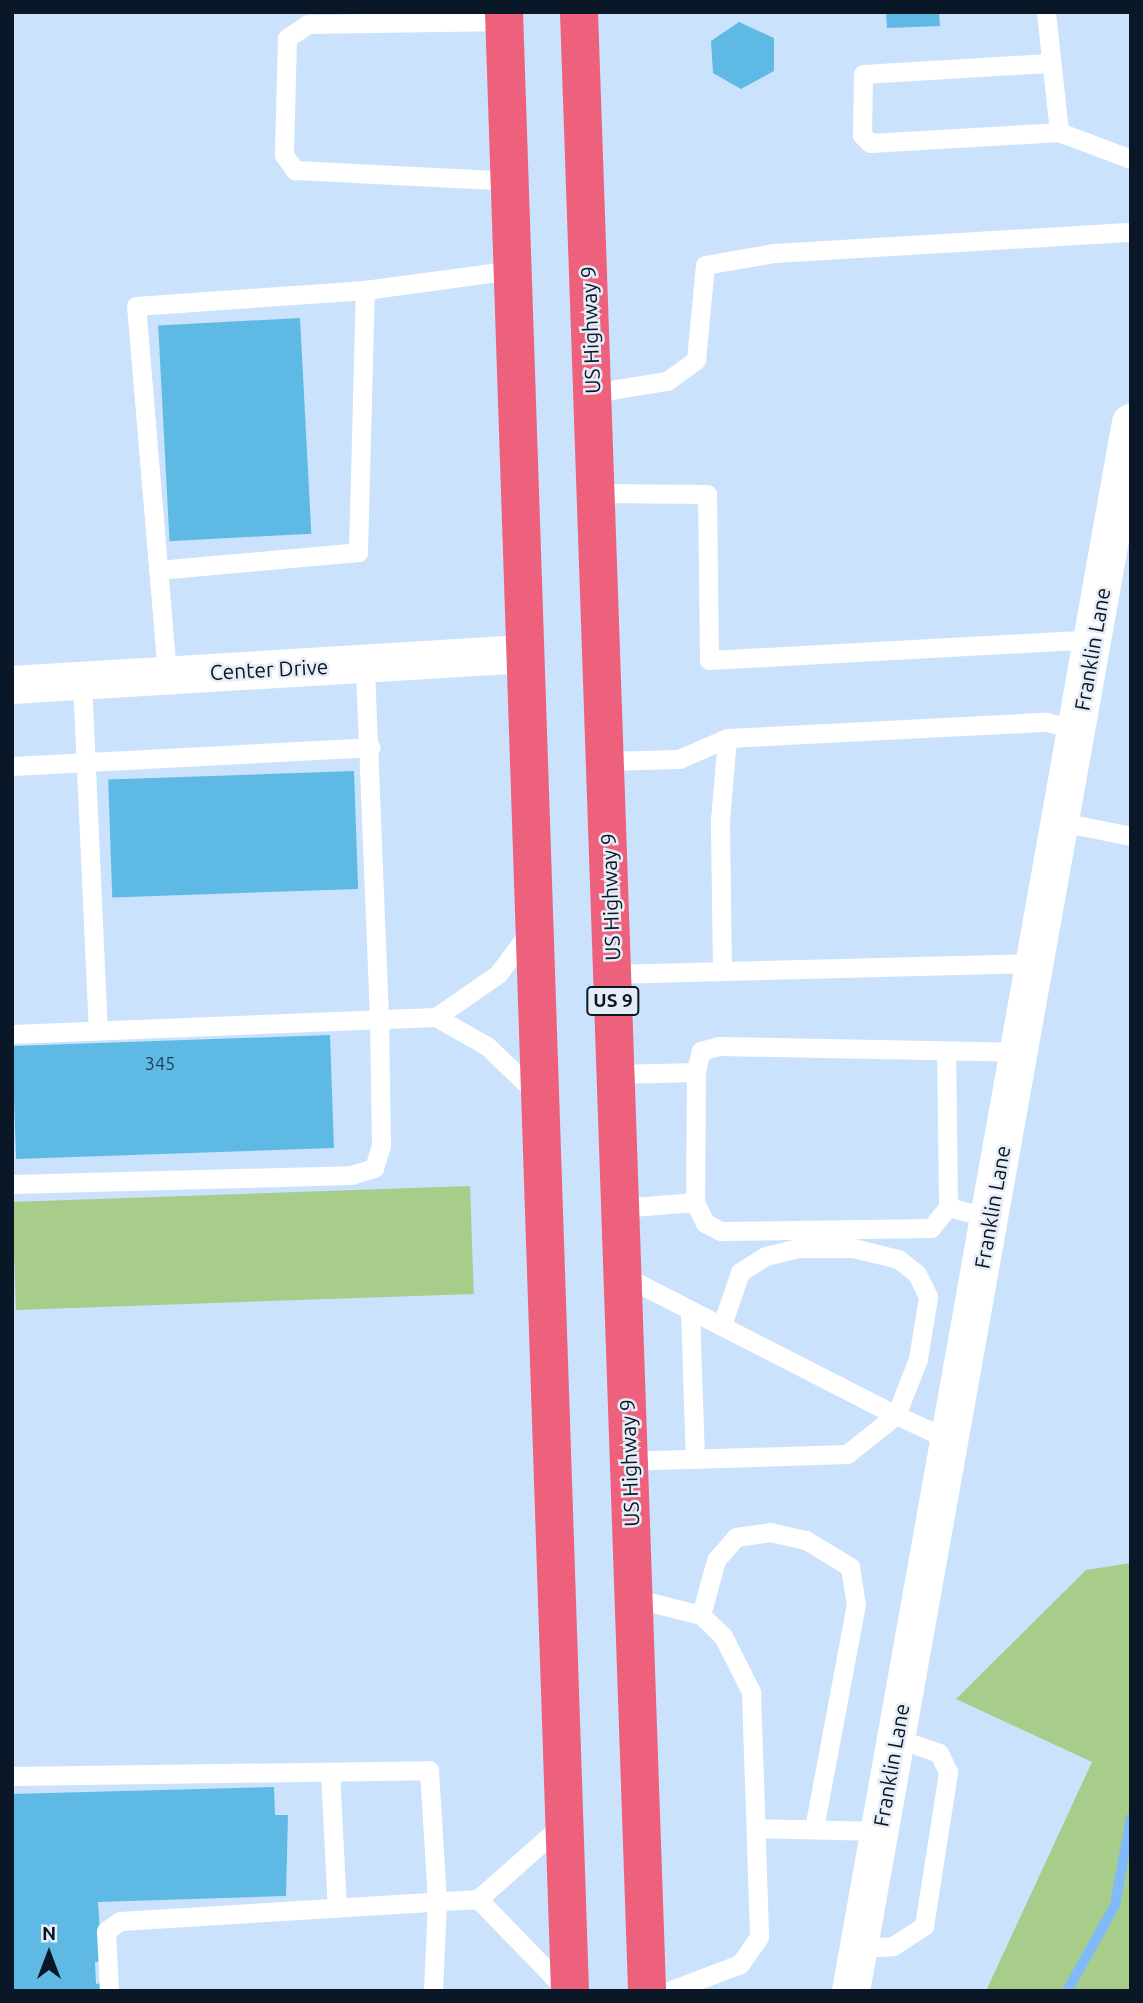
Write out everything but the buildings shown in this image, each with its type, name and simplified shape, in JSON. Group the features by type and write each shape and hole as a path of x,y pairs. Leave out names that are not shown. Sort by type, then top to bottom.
{"highway":[{"name":"US Highway 9","path":"579,12 647,1991"},
{"path":"504,17 569,1991"}],"street":[{"name":"Franklin Lane","path":"851,1991 1131,423"},
{"name":"Center Drive","path":"12,685 526,654"}],"lane":[{"path":"1046,12 1048,63 1059,132"},
{"path":"504,17 308,24 288,38 284,155 295,170 510,181"},
{"path":"1048,63 863,74 862,135 870,144 1059,132 1131,159"},
{"path":"592,393 667,382 696,360 705,265 774,253 1131,232"},
{"path":"167,674 136,306 365,290 513,270"},
{"path":"158,570 358,552 365,290"},
{"path":"596,494 707,494 709,660 1094,639"},
{"path":"12,1184 351,1175 374,1168 381,1145 379,1018 365,664"},
{"path":"82,681 98,1031"},
{"path":"605,761 679,760 727,738 1046,722 1077,729"},
{"path":"722,971 720,820 727,738"},
{"path":"12,766 370,747"},
{"path":"1060,822 1131,836"},
{"path":"436,1017 498,974 534,925"},
{"path":"612,974 1035,963"},
{"path":"12,1034 436,1017 487,1046 540,1097"},
{"path":"946,1051 947,1208 932,1228 721,1231 705,1223 695,1202 696,1072 701,1051 718,1046 1019,1052"},
{"path":"615,1074 696,1072"},
{"path":"620,1208 695,1202"},
{"path":"947,1208 989,1218"},
{"path":"629,1461 847,1454 896,1415 918,1359 928,1297 917,1274 898,1259 853,1248 798,1248 766,1256 740,1272 722,1325"},
{"path":"622,1275 950,1440"},
{"path":"690,1310 695,1459"},
{"path":"701,1615 716,1560 736,1537 770,1532 806,1540 850,1567 856,1604 814,1829"},
{"path":"633,1598 701,1615 723,1636 751,1692 759,1937 740,1964 669,1991"},
{"path":"858,1948 894,1946 924,1926 948,1772 939,1753 896,1738"},
{"path":"12,1776 429,1770 437,1902 433,1991"},
{"path":"330,1772 337,1908"},
{"path":"109,1991 111,1924 478,1899 565,1822"},
{"path":"756,1828 880,1830"},
{"path":"478,1899 569,1991"}],"green space":[{"path":"470,1186 474,1294 16,1310 12,1202"},
{"path":"1131,1563 1131,1991 986,1991 1092,1762 956,1699 1086,1570"}],"waterway":[{"path":"1067,1991 1115,1905 1131,1817"}]}
